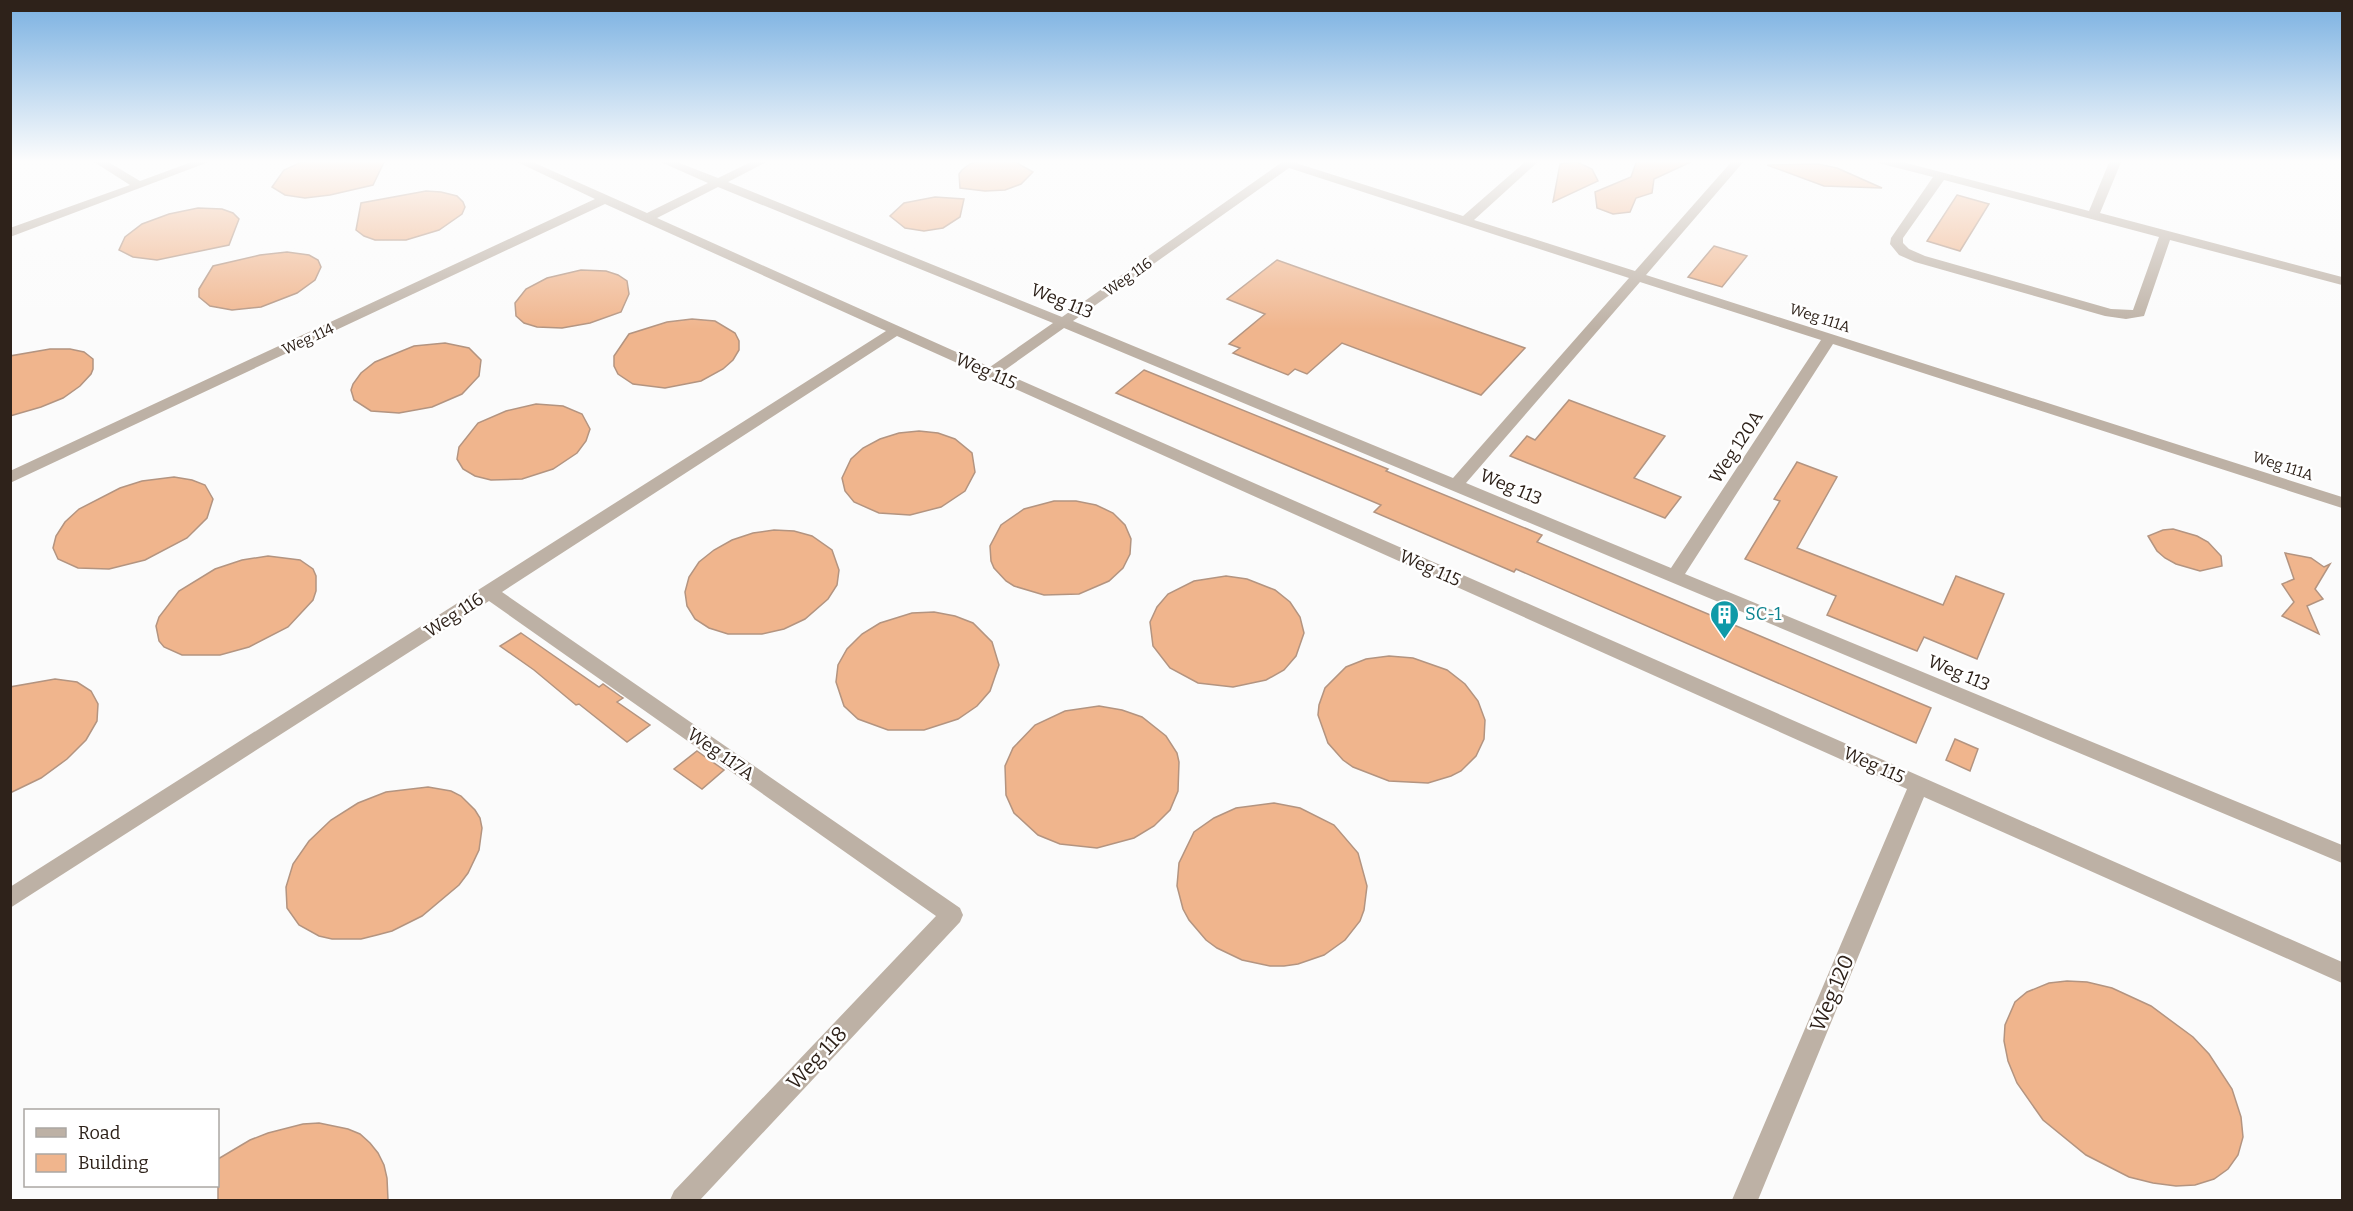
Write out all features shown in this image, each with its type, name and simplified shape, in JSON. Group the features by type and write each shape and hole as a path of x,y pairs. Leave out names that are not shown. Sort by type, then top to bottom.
{"lane":[{"path":"10,233 54,217"},
{"name":"Weg 114","path":"10,478 568,217"},
{"name":"Weg 115","path":"643,217 2343,973"},
{"name":"Weg 113","path":"803,217 1064,322 2343,854"},
{"name":"Weg 116","path":"991,373 1213,217"},
{"name":"Weg 111A","path":"1451,217 2343,503"},
{"path":"1464,221 1469,217"},
{"path":"1456,485 1690,217"},
{"path":"1912,217 1897,238 1896,244 1904,252 1920,259 2110,313 2126,315 2139,313 2166,234"},
{"path":"2099,217 2343,281"},
{"name":"Weg 116","path":"10,899 897,330"},
{"name":"Weg 120A","path":"1675,576 1830,338"},
{"name":"Weg 117A","path":"490,593 952,915"},
{"name":"Weg 120","path":"1745,1200 1919,785"},
{"name":"Weg 118","path":"683,1200 952,915"}],"building":[{"path":"162,217 237,217 239,219 229,245 157,260 133,257 119,250 125,237 142,224"},
{"path":"358,217 458,217 439,230 406,240 375,240 356,230"},
{"path":"891,217 960,217 943,228 924,231 905,228"},
{"path":"1943,217 1981,217 1960,251 1927,241"},
{"path":"1714,246 1747,256 1722,287 1688,277"},
{"path":"287,252 309,255 318,260 321,267 315,280 297,293 261,307 232,310 210,306 199,297 199,289 213,266 260,255"},
{"path":"1277,260 1525,348 1481,395 1342,343 1307,374 1295,369 1288,375 1233,353 1240,348 1229,344 1265,314 1227,299"},
{"path":"581,270 606,271 627,281 629,294 621,312 590,323 562,328 537,327 524,323 516,316 515,303 526,289 547,278"},
{"path":"692,319 715,321 735,333 739,341 739,350 733,360 723,369 701,381 665,388 633,384 618,374 614,366 614,356 629,334 667,322"},
{"path":"445,343 469,348 481,360 479,376 462,394 432,407 399,413 371,411 354,400 351,390 353,384 361,373 375,362 414,346"},
{"path":"50,349 84,352 93,359 91,374 80,386 63,398 10,416 10,356"},
{"name":"SC-1","path":"1144,370 1388,469 1386,471 1542,535 1537,542 1931,708 1916,743 1516,569 1514,572 1374,512 1381,505 1116,393"},
{"path":"1569,400 1665,436 1634,478 1681,497 1665,518 1510,456 1527,436 1535,440"},
{"path":"536,404 563,406 582,414 590,429 586,441 577,453 553,469 522,479 491,480 475,476 463,469 457,459 459,447 478,423 506,411"},
{"path":"919,431 938,433 955,439 972,453 975,472 965,491 941,507 910,515 879,513 854,502 845,491 842,478 851,459 863,448 880,439 899,433"},
{"path":"1797,462 1837,477 1797,548 1943,605 1956,576 2004,594 1977,659 1924,637 1917,651 1827,615 1836,596 1745,559 1780,501 1774,499"},
{"path":"174,477 205,485 213,499 207,518 187,538 145,560 109,569 78,568 58,559 53,548 56,536 65,522 79,509 120,488 142,481"},
{"path":"1054,501 1076,501 1096,505 1113,513 1125,525 1131,539 1130,554 1123,568 1109,581 1079,594 1044,595 1014,586 994,568 990,546 1001,525 1024,509"},
{"path":"2173,529 2208,542 2221,556 2222,566 2200,571 2165,558 2157,551 2148,536"},
{"path":"774,530 794,531 812,536 832,550 839,570 837,585 828,599 805,619 784,629 762,634 728,634 709,628 695,619 687,606 685,592 689,577 699,562 732,540 753,533"},
{"path":"2285,553 2311,558 2324,567 2330,564 2315,589 2323,599 2307,606 2319,634 2282,616 2294,602 2282,584 2294,579"},
{"path":"268,556 300,560 313,569 316,576 316,591 313,600 288,627 249,647 220,655 182,655 164,647 159,641 156,626 159,617 179,591 215,569 242,560"},
{"path":"1226,576 1247,579 1275,590 1290,602 1300,617 1304,633 1296,656 1284,670 1266,680 1233,687 1198,683 1170,668 1153,646 1150,622 1157,607 1168,594 1194,581"},
{"path":"934,612 955,616 973,623 992,642 999,665 990,691 977,706 958,719 924,730 888,730 858,719 844,706 836,682 838,665 847,649 862,634 880,623 912,613"},
{"path":"521,633 599,687 603,684 623,698 617,702 650,725 627,742 500,646"},
{"path":"1389,656 1413,658 1447,670 1465,684 1478,701 1485,720 1484,739 1476,756 1461,771 1428,783 1389,781 1353,767 1343,760 1328,743 1318,715 1325,688 1346,667 1366,659"},
{"path":"55,679 77,682 91,691 98,704 97,721 86,740 67,759 41,778 10,793 10,687"},
{"path":"1099,706 1122,710 1142,717 1166,736 1177,753 1179,762 1178,791 1170,810 1154,826 1134,838 1097,848 1060,844 1038,835 1014,813 1006,795 1005,766 1013,748 1035,725 1065,711"},
{"path":"1955,739 1978,749 1970,771 1946,760"},
{"path":"697,751 724,770 702,789 674,769"},
{"path":"428,787 451,791 461,796 480,818 482,828 479,850 468,873 459,885 422,916 392,931 361,939 332,939 319,936 299,925 287,908 286,887 293,864 309,841 331,820 358,803 386,792"},
{"path":"1274,803 1300,808 1334,825 1358,853 1367,886 1360,921 1345,940 1324,955 1284,966 1270,966 1242,960 1206,940 1183,909 1177,886 1179,863 1194,832 1214,818 1236,808"},
{"path":"2087,982 2112,988 2151,1006 2193,1037 2209,1054 2232,1089 2241,1117 2243,1137 2238,1155 2228,1169 2214,1179 2195,1185 2176,1186 2129,1177 2086,1155 2043,1120 2017,1083 2008,1061 2004,1041 2005,1025 2015,1002 2027,992 2049,983"},
{"path":"319,1123 360,1134 378,1153 384,1165 388,1200 218,1200 219,1158 250,1140 303,1124"}],"place":[{"name":"SC-1","path":"1724,640"}]}
